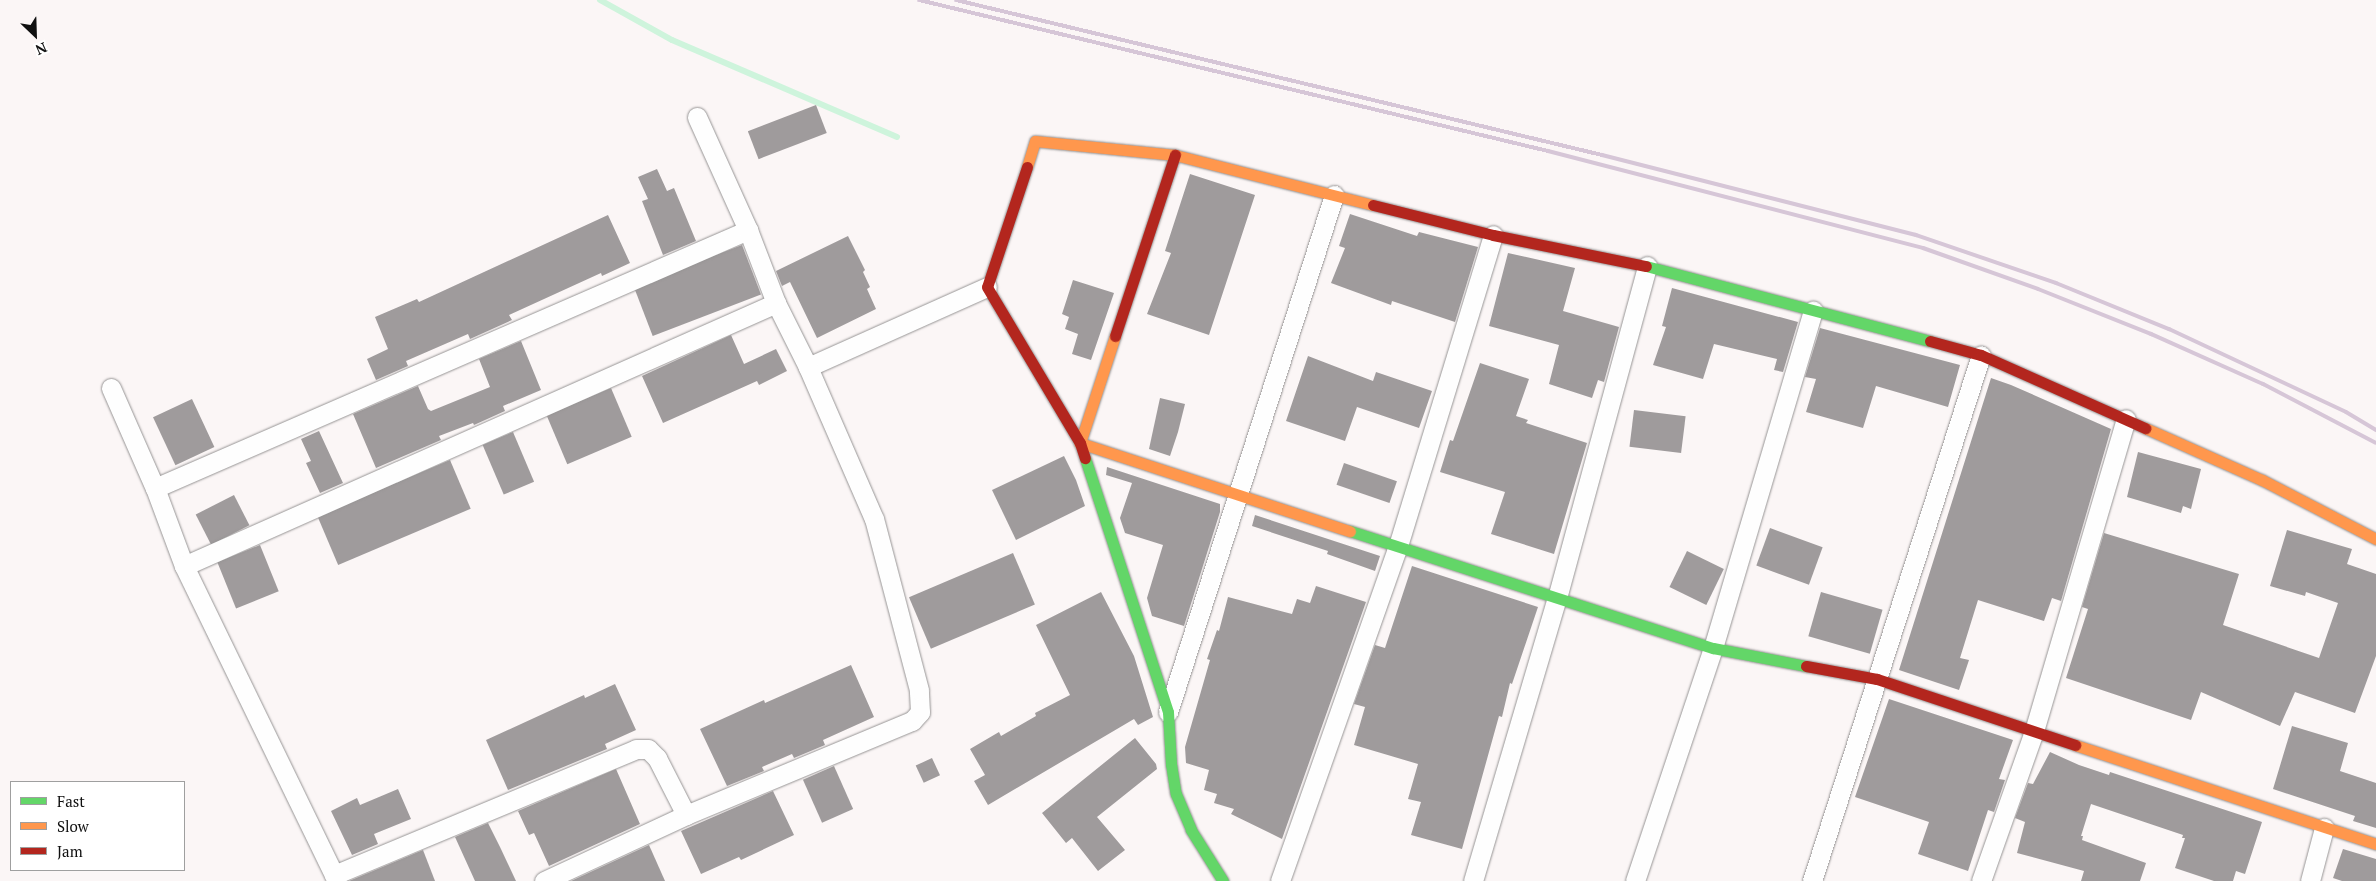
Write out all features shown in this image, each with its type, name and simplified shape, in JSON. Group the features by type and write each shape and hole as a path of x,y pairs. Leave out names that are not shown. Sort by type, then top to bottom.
{"street":[{"path":"544,881 686,815 912,721 920,712 919,690 874,519 808,367 776,303 748,230 698,117"},
{"path":"808,367 988,287 1035,141 1175,155 1493,235 1647,266 1980,355 2262,480 2376,539"},
{"path":"1080,443 1175,155"},
{"path":"1168,712 1334,195"},
{"path":"155,488 748,230"},
{"path":"1283,880 1398,546 1493,235"},
{"path":"1474,881 1558,598 1647,266"},
{"path":"988,287 1080,443 1168,712 1171,764 1176,794 1191,830 1223,881"},
{"path":"184,566 776,303"},
{"path":"1636,881 1712,648 1813,311"},
{"path":"1812,881 1980,355"},
{"path":"111,388 155,488 184,566 335,878 636,749 648,750 657,758 686,815"},
{"path":"1981,881 2034,730 2126,419"},
{"path":"1080,443 1712,648 1876,679 2376,844"},
{"path":"2310,881 2324,828"}],"building":[{"path":"816,105 827,133 759,159 748,131"},
{"path":"657,169 667,191 674,188 696,241 663,255 642,201 648,199 638,177"},
{"path":"1190,174 1255,195 1209,335 1147,314 1171,253 1165,251"},
{"path":"1350,214 1417,236 1419,232 1478,247 1455,322 1392,301 1391,305 1331,283 1345,248 1339,246"},
{"path":"608,215 630,263 602,276 601,273 509,315 512,320 470,339 468,334 406,361 408,366 376,380 367,359 388,349 375,317 417,299 419,302"},
{"path":"848,236 865,270 863,272 870,287 867,289 876,309 817,338 790,282 782,286 776,271"},
{"path":"742,245 761,294 653,336 634,287"},
{"path":"1508,253 1575,268 1563,311 1619,327 1604,382 1598,380 1592,398 1549,384 1559,345 1489,326"},
{"path":"1073,280 1114,293 1091,360 1072,354 1078,334 1065,329 1069,317 1062,314"},
{"path":"1672,288 1798,322 1783,372 1774,370 1777,359 1714,344 1703,379 1653,365 1666,327 1662,326"},
{"path":"1820,328 1960,365 1948,407 1876,386 1863,428 1806,412 1816,379 1805,377"},
{"path":"731,335 744,364 776,349 787,371 759,385 757,381 663,423 642,376"},
{"path":"521,341 541,390 503,406 505,411 474,425 473,423 439,436 441,440 376,468 353,414 418,386 428,409 431,411 490,387 479,359"},
{"path":"1308,356 1373,381 1376,372 1432,391 1419,428 1357,407 1345,441 1286,421"},
{"path":"1480,363 1529,379 1516,416 1528,420 1526,423 1587,443 1554,554 1491,534 1505,492 1440,472 1450,440 1453,441"},
{"path":"1991,378 2111,429 2061,601 2052,598 2044,621 1978,600 1960,658 1969,660 1959,690 1899,670"},
{"path":"611,388 632,437 567,464 547,415"},
{"path":"1160,398 1185,404 1170,456 1149,449"},
{"path":"192,399 214,447 175,465 153,417"},
{"path":"1634,410 1686,416 1681,453 1629,447"},
{"path":"319,431 343,483 320,493 306,463 311,461 301,439"},
{"path":"513,432 534,482 504,495 483,445"},
{"path":"2138,452 2201,469 2191,509 2183,506 2181,513 2127,497"},
{"path":"1064,456 1076,480 1085,506 1016,540 992,490"},
{"path":"450,460 471,509 338,565 317,516"},
{"path":"1344,463 1397,481 1389,503 1337,485"},
{"path":"1107,467 1220,504 1220,512 1184,626 1152,616 1147,598 1163,545 1125,533 1120,518 1132,483 1106,475"},
{"path":"234,495 249,525 211,545 196,515"},
{"path":"1255,515 1380,556 1375,571 1327,554 1328,551 1252,526"},
{"path":"1770,528 1823,547 1809,585 1756,566"},
{"path":"2287,530 2352,549 2347,564 2376,574 2376,656 2355,713 2295,692 2280,726 2201,692 2191,720 2066,678 2088,609 2082,607 2104,533 2239,574 2223,625 2319,658 2338,603 2306,592 2305,596 2270,586"},
{"path":"260,545 279,591 236,609 217,562"},
{"path":"1687,551 1724,569 1706,605 1669,587"},
{"path":"1013,553 1035,605 931,649 909,597"},
{"path":"1412,566 1538,607 1512,684 1510,683 1502,717 1499,716 1462,849 1411,835 1421,802 1408,799 1418,764 1354,745 1365,707 1354,704 1375,645 1385,648"},
{"path":"1316,586 1366,602 1282,839 1231,814 1234,809 1214,803 1217,794 1204,790 1209,770 1186,763 1185,747 1210,660 1207,659 1217,630 1219,631 1228,597 1292,614 1297,599 1310,603"},
{"path":"1101,592 1134,656 1153,717 1138,725 1134,719 988,805 974,781 985,775 970,749 999,732 1001,736 1036,716 1035,713 1070,695 1036,625"},
{"path":"1821,592 1883,610 1870,654 1808,636"},
{"path":"851,665 874,717 823,740 825,745 794,758 792,754 762,767 764,771 727,786 700,729 764,700 765,703"},
{"path":"615,684 636,730 605,744 607,749 508,790 486,740 584,695 585,698"},
{"path":"1889,699 2013,740 1999,779 2005,780 1994,812 1988,810 1968,871 1918,854 1929,822 1855,797"},
{"path":"2292,726 2348,743 2340,771 2376,783 2376,828 2353,821 2355,816 2273,789"},
{"path":"1135,738 1156,764 1157,769 1097,817 1125,850 1098,871 1072,838 1066,843 1042,813"},
{"path":"2050,752 2079,765 2109,775 2110,772 2262,822 2245,874 2236,871 2233,881 2214,881 2175,868 2185,838 2182,838 2183,835 2091,804 2081,836 2083,836 2082,840 2146,863 2140,881 2081,881 2084,871 2017,853 2025,822 2015,818 2028,783 2033,784"},
{"path":"932,758 940,775 924,783 916,766"},
{"path":"834,766 853,809 822,823 803,780"},
{"path":"616,769 640,824 549,866 534,833 529,835 518,811"},
{"path":"398,789 411,819 374,834 378,844 352,855 331,811 357,798 360,805"},
{"path":"773,791 794,835 741,860 739,857 701,874 681,831"},
{"path":"488,823 516,881 475,881 455,837"},
{"path":"649,845 665,881 571,881"},
{"path":"2343,849 2376,859 2376,881 2342,881 2333,878"},
{"path":"423,850 435,881 349,881"}],"waterway":[{"path":"600,0 672,40 897,137"}],"railway":[{"path":"919,0 1548,151 1923,248 2038,289 2151,334 2263,384 2376,443"},
{"path":"956,0 1602,155 1916,235 2056,283 2169,329 2346,412 2376,430"}],"traffic: fast":[{"path":"1646,266 1930,341"},
{"path":"1085,458 1168,712 1171,764 1176,794 1191,830 1223,881"},
{"path":"1350,531 1713,648 1806,666"}],"traffic: slow":[{"path":"1027,167 1035,141 1175,155 1373,205"},
{"path":"1115,336 1080,443 1350,531"},
{"path":"2145,428 2262,480 2376,539"},
{"path":"2075,745 2376,844"}],"traffic: jam":[{"path":"1115,336 1175,155"},
{"path":"1027,167 987,287 1080,443 1085,458"},
{"path":"1373,205 1493,235 1646,266"},
{"path":"1930,341 1981,355 2145,428"},
{"path":"1806,666 1877,679 2075,745"}]}
